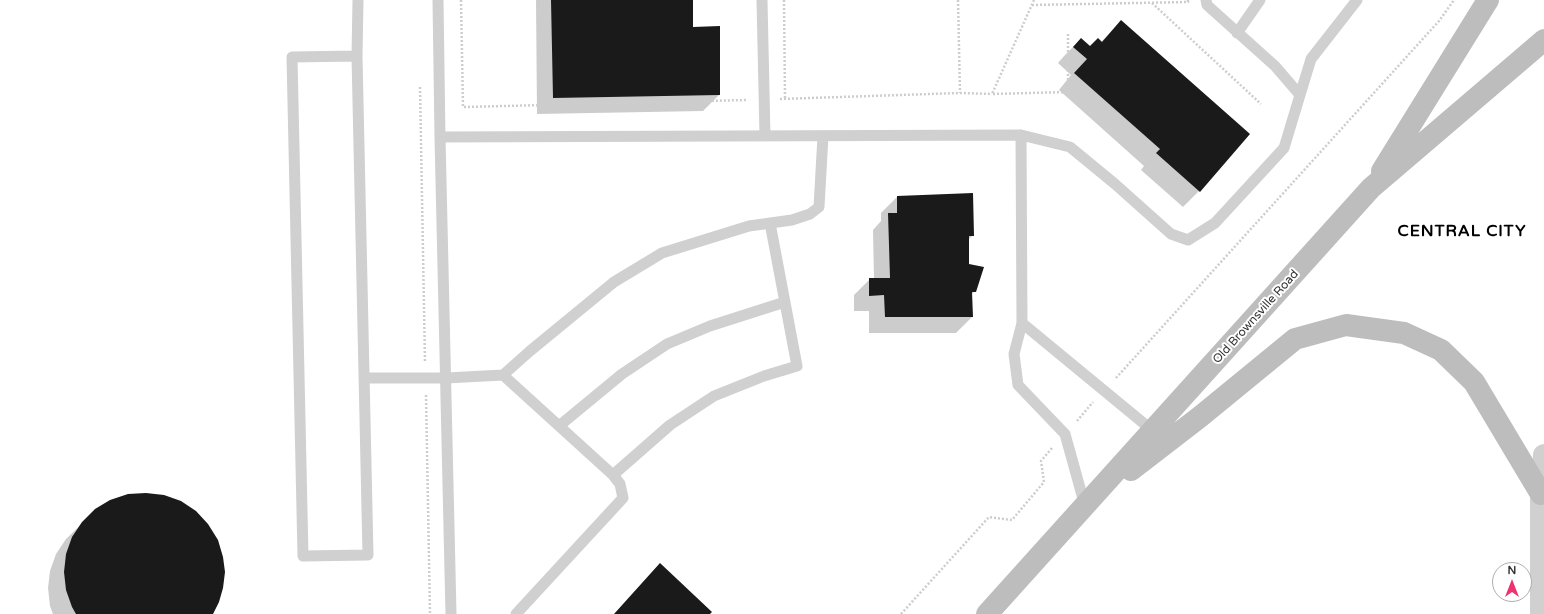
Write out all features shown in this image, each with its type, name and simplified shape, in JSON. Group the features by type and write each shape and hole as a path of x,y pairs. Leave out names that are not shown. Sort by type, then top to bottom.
{"main road":[{"path":"1371,188 1488,0"},
{"name":"Old Brownsville Road","path":"987,614 1371,188 1544,40"},
{"path":"1085,506 1201,416 1294,339 1346,325 1404,333 1441,350 1474,382 1541,494"}],"street":[{"path":"1541,614 1541,494 1544,455"}],"lane":[{"path":"357,56 292,57 303,556 368,554 357,56 358,0"},
{"path":"438,0 451,614"},
{"path":"762,0 765,136"},
{"path":"1206,0 1207,5 1275,66 1300,95"},
{"path":"1237,33 1260,0"},
{"path":"440,137 1021,135 1070,147 1115,184 1171,234 1188,240 1215,223 1284,148 1311,59 1357,0"},
{"path":"1021,135 1022,323 1014,354 1018,385 1065,434 1085,506"},
{"path":"364,378 446,378 503,375 614,282 662,253 749,226 798,218 810,214 819,207 823,136"},
{"path":"613,475 670,425 714,396 764,376 797,366 770,223"},
{"path":"559,426 622,374 667,344 710,326 785,302"},
{"path":"1022,323 1103,392 1153,431"},
{"path":"503,375 613,475 620,484 623,498 516,614"}],"path":[{"path":"461,0 463,107 764,100 960,93 992,94 1068,92 1174,187"},
{"path":"784,0 786,99"},
{"path":"958,0 960,93"},
{"path":"992,94 1034,0"},
{"path":"1032,5 1188,2 1188,0"},
{"path":"901,614 989,517 1012,520 1044,482 1041,461 1439,21 1454,0"},
{"path":"1152,2 1261,104"},
{"path":"1068,34 1068,92"},
{"path":"420,80 430,614"}],"building":[{"path":"551,0 693,0 693,27 720,26 720,95 553,98"},
{"path":"1121,20 1250,134 1200,192 1156,153 1160,149 1074,73 1087,59 1073,47 1081,38 1090,46 1098,38 1102,42"},
{"path":"973,193 974,236 969,236 969,264 984,267 976,292 972,292 973,317 885,317 884,295 869,296 869,278 890,278 888,213 897,213 897,196"},
{"path":"146,493 164,495 181,501 196,511 208,524 218,540 223,557 225,572 219,602 213,614 76,614 66,590 64,572 66,554 72,537 82,522 95,509 110,500 128,494"},
{"path":"660,563 712,612 710,614 614,614"}],"district":[{"name":"CENTRAL CITY","path":"1462,232"}]}
